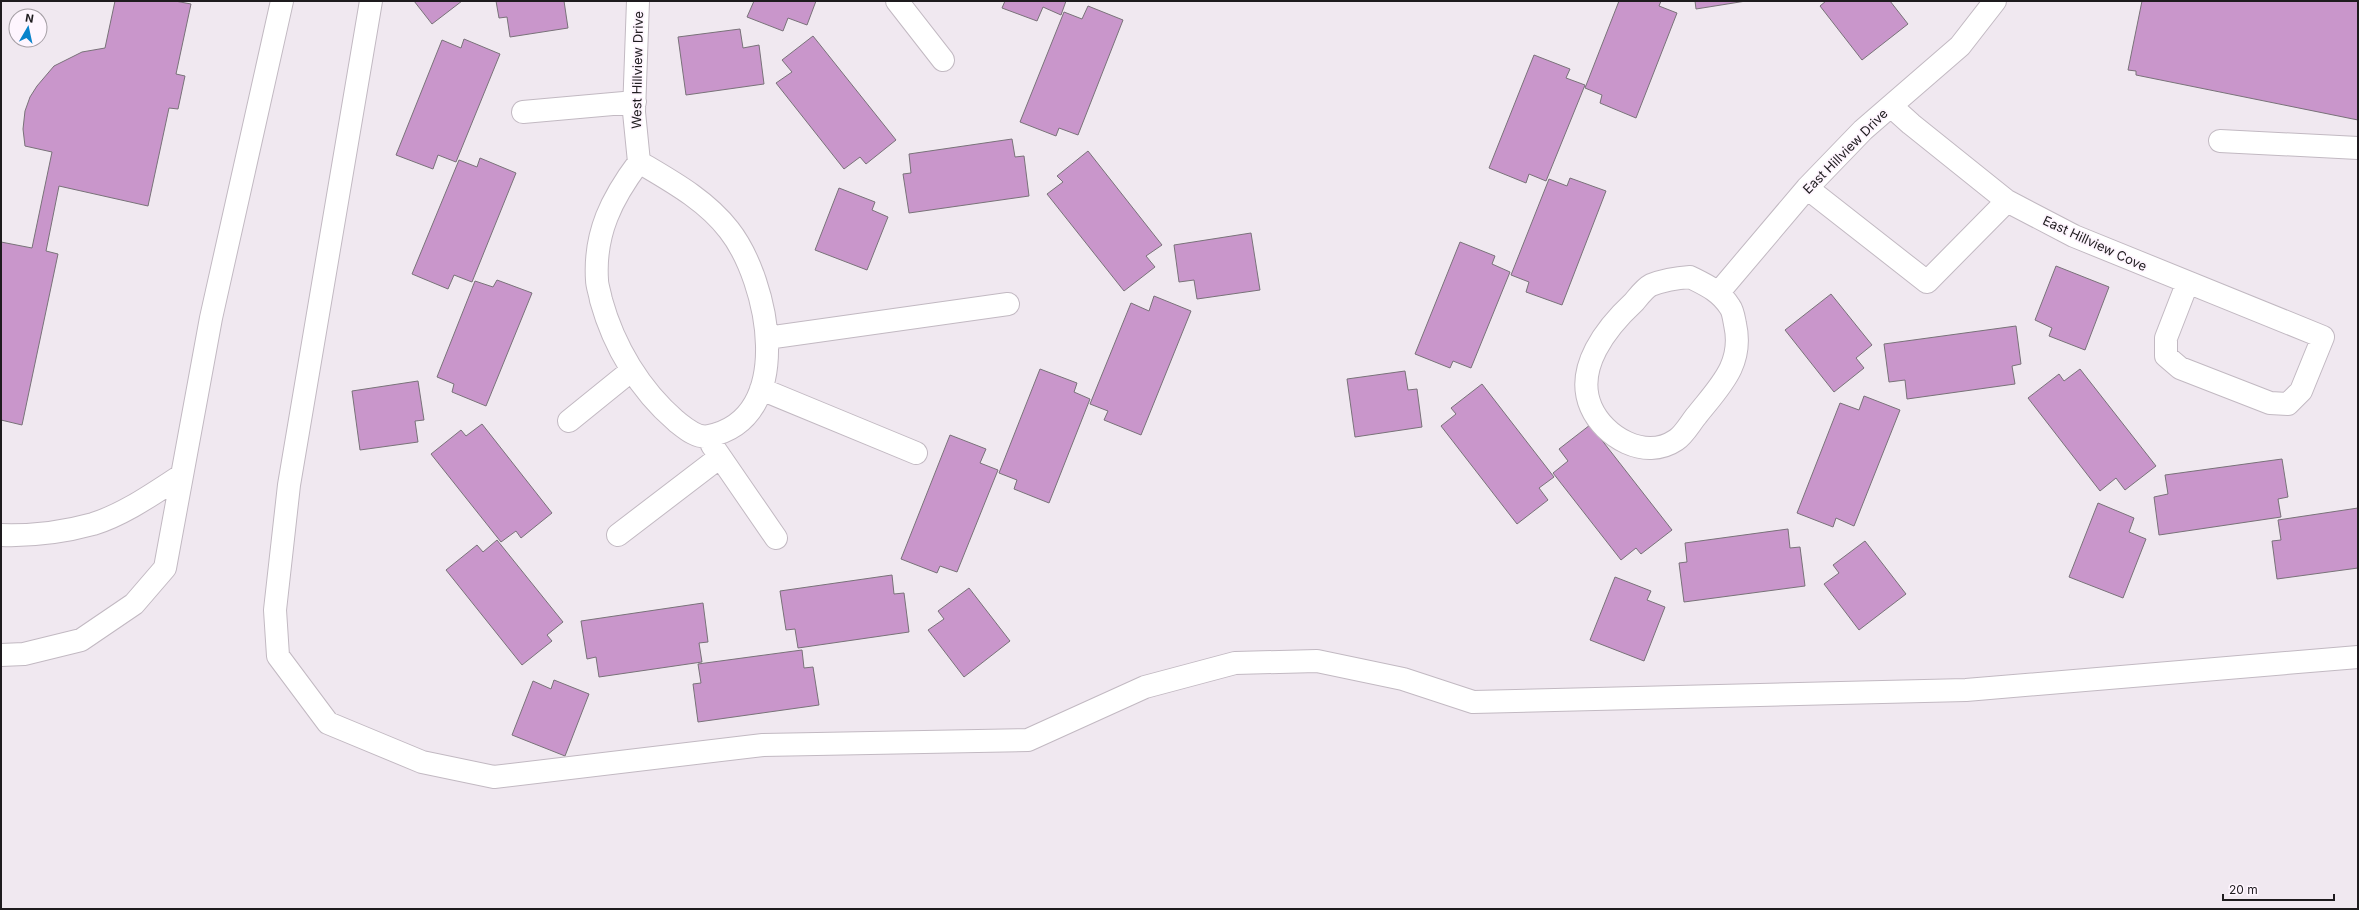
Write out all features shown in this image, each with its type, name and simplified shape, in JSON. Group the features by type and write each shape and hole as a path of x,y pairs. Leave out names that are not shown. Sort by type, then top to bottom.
{"street":[{"path":"1,656 24,654 81,640 134,604 165,568 211,318 282,1"},
{"path":"371,1 289,485 275,610 278,656 328,723 422,762 494,777 763,745 1028,740 1145,687 1235,663 1317,661 1403,679 1472,702 1966,690 2358,657"},
{"name":"West Hillview Drive","path":"638,1 634,102 639,162"},
{"path":"897,1 943,60"},
{"name":"East Hillview Drive","path":"1719,292 1807,188 1863,130 1960,46 1995,1"},
{"path":"523,112 634,102"},
{"name":"East Hillview Cove","path":"1891,106 1911,124 2007,201 2074,236 2187,284 2323,337 2301,391 2288,404 2270,403 2180,368 2166,356 2166,338 2187,284"},
{"path":"2220,141 2358,148"},
{"path":"639,162 685,189 729,229 743,250 754,275 767,338 767,360 761,389 747,414 734,428 708,437 688,432 662,410 632,370 605,314 596,280 598,248 604,222 617,191 639,162"},
{"path":"1807,188 1927,282 2007,201"},
{"path":"1690,277 1719,292 1731,308 1737,334 1735,357 1729,374 1677,440 1661,447 1629,445 1611,432 1594,414 1587,397 1586,377 1598,343 1628,307 1650,286 1672,278 1690,277"},
{"path":"767,338 1008,304"},
{"path":"569,421 632,370"},
{"path":"761,389 916,453"},
{"path":"708,437 720,457 776,538"},
{"path":"618,535 720,457"},
{"path":"1,535 26,536 92,524 132,506 182,475"}],"building":[{"path":"115,1 175,1 191,4 176,74 185,76 178,109 169,108 148,206 59,186 46,251 58,254 22,425 1,420 1,242 32,248 52,152 25,146 23,129 25,111 30,97 37,86 54,66 82,52 105,48"},
{"path":"414,1 462,1 432,24"},
{"path":"496,1 564,1 568,28 510,37 507,17 499,18"},
{"path":"754,1 816,1 807,25 788,18 783,31 747,17"},
{"path":"1005,1 1066,1 1061,15 1043,7 1037,21 1002,8"},
{"path":"1619,1 1661,1 1659,6 1677,13 1636,118 1600,103 1602,95 1585,88"},
{"path":"1695,1 1746,1 1696,9"},
{"path":"1826,1 1890,1 1908,24 1862,60 1820,6"},
{"path":"2142,1 2358,1 2358,120 2136,75 2136,71 2128,70"},
{"path":"1088,6 1123,20 1078,135 1059,128 1056,136 1020,122 1064,12 1082,19"},
{"path":"740,29 743,48 759,45 764,84 686,95 678,37"},
{"path":"813,36 896,140 866,164 860,157 844,169 776,83 792,72 782,60"},
{"path":"464,39 500,54 456,162 438,155 433,169 396,155 442,40 461,48"},
{"path":"1534,55 1570,69 1566,78 1585,85 1546,181 1529,174 1526,183 1489,168"},
{"path":"1012,139 1015,157 1024,156 1029,196 909,213 903,174 911,173 909,154"},
{"path":"1088,151 1162,245 1146,256 1155,267 1124,291 1047,194 1063,182 1057,176"},
{"path":"480,158 516,173 472,282 454,275 448,289 412,274 459,160 477,167"},
{"path":"1570,178 1606,191 1562,305 1526,292 1529,282 1511,275 1549,179 1567,186"},
{"path":"839,188 875,202 872,210 888,217 867,270 815,250"},
{"path":"1251,233 1260,290 1197,299 1194,280 1179,282 1174,245"},
{"path":"1460,242 1495,256 1492,264 1510,272 1471,368 1453,361 1450,368 1415,354"},
{"path":"2056,266 2109,287 2085,350 2049,336 2052,328 2035,320"},
{"path":"497,280 532,293 486,406 452,392 454,384 437,377 475,281 493,287"},
{"path":"1831,294 1872,345 1856,358 1864,368 1834,392 1785,330"},
{"path":"1154,296 1191,311 1141,435 1104,420 1108,411 1090,404 1131,303 1149,311"},
{"path":"2016,326 2021,364 2012,366 2015,384 1907,399 1905,380 1889,382 1884,344"},
{"path":"1040,369 1077,383 1074,392 1090,399 1049,503 1014,489 1017,480 999,473"},
{"path":"2080,369 2156,466 2125,490 2116,478 2100,491 2028,398 2059,374 2064,381"},
{"path":"1405,371 1408,390 1417,389 1422,427 1355,437 1347,379"},
{"path":"418,381 424,420 415,421 418,442 360,450 352,391"},
{"path":"1482,384 1554,477 1539,488 1548,500 1517,524 1441,426 1456,414 1451,408"},
{"path":"1864,396 1900,410 1854,526 1836,518 1833,527 1797,513 1840,403 1859,410"},
{"path":"482,424 552,513 521,538 516,531 501,542 431,454 461,430 466,436"},
{"path":"1590,425 1672,530 1641,554 1636,548 1621,560 1553,473 1568,461 1559,449"},
{"path":"950,435 986,449 980,463 998,470 957,572 940,566 937,573 901,559"},
{"path":"2282,459 2288,497 2278,499 2281,517 2159,535 2154,497 2168,494 2165,475"},
{"path":"2098,503 2134,518 2129,532 2146,539 2123,598 2069,577"},
{"path":"2358,508 2358,568 2277,579 2272,541 2281,540 2278,520"},
{"path":"1788,529 1790,548 1800,547 1805,586 1684,602 1679,563 1687,562 1685,543"},
{"path":"497,540 563,622 547,635 552,641 522,665 446,570 477,545 483,552"},
{"path":"1865,541 1906,594 1859,630 1824,584 1839,573 1833,565"},
{"path":"892,575 894,594 904,593 909,632 798,648 795,629 786,630 780,591"},
{"path":"1615,577 1651,591 1647,600 1665,607 1644,661 1590,640"},
{"path":"969,588 1010,641 964,677 928,630 944,619 938,611"},
{"path":"703,603 708,642 699,643 702,662 599,677 596,657 587,659 581,621"},
{"path":"802,650 804,668 813,667 819,705 698,722 693,684 701,683 698,664"},
{"path":"554,680 589,694 565,756 512,735 533,681 551,689"}]}
